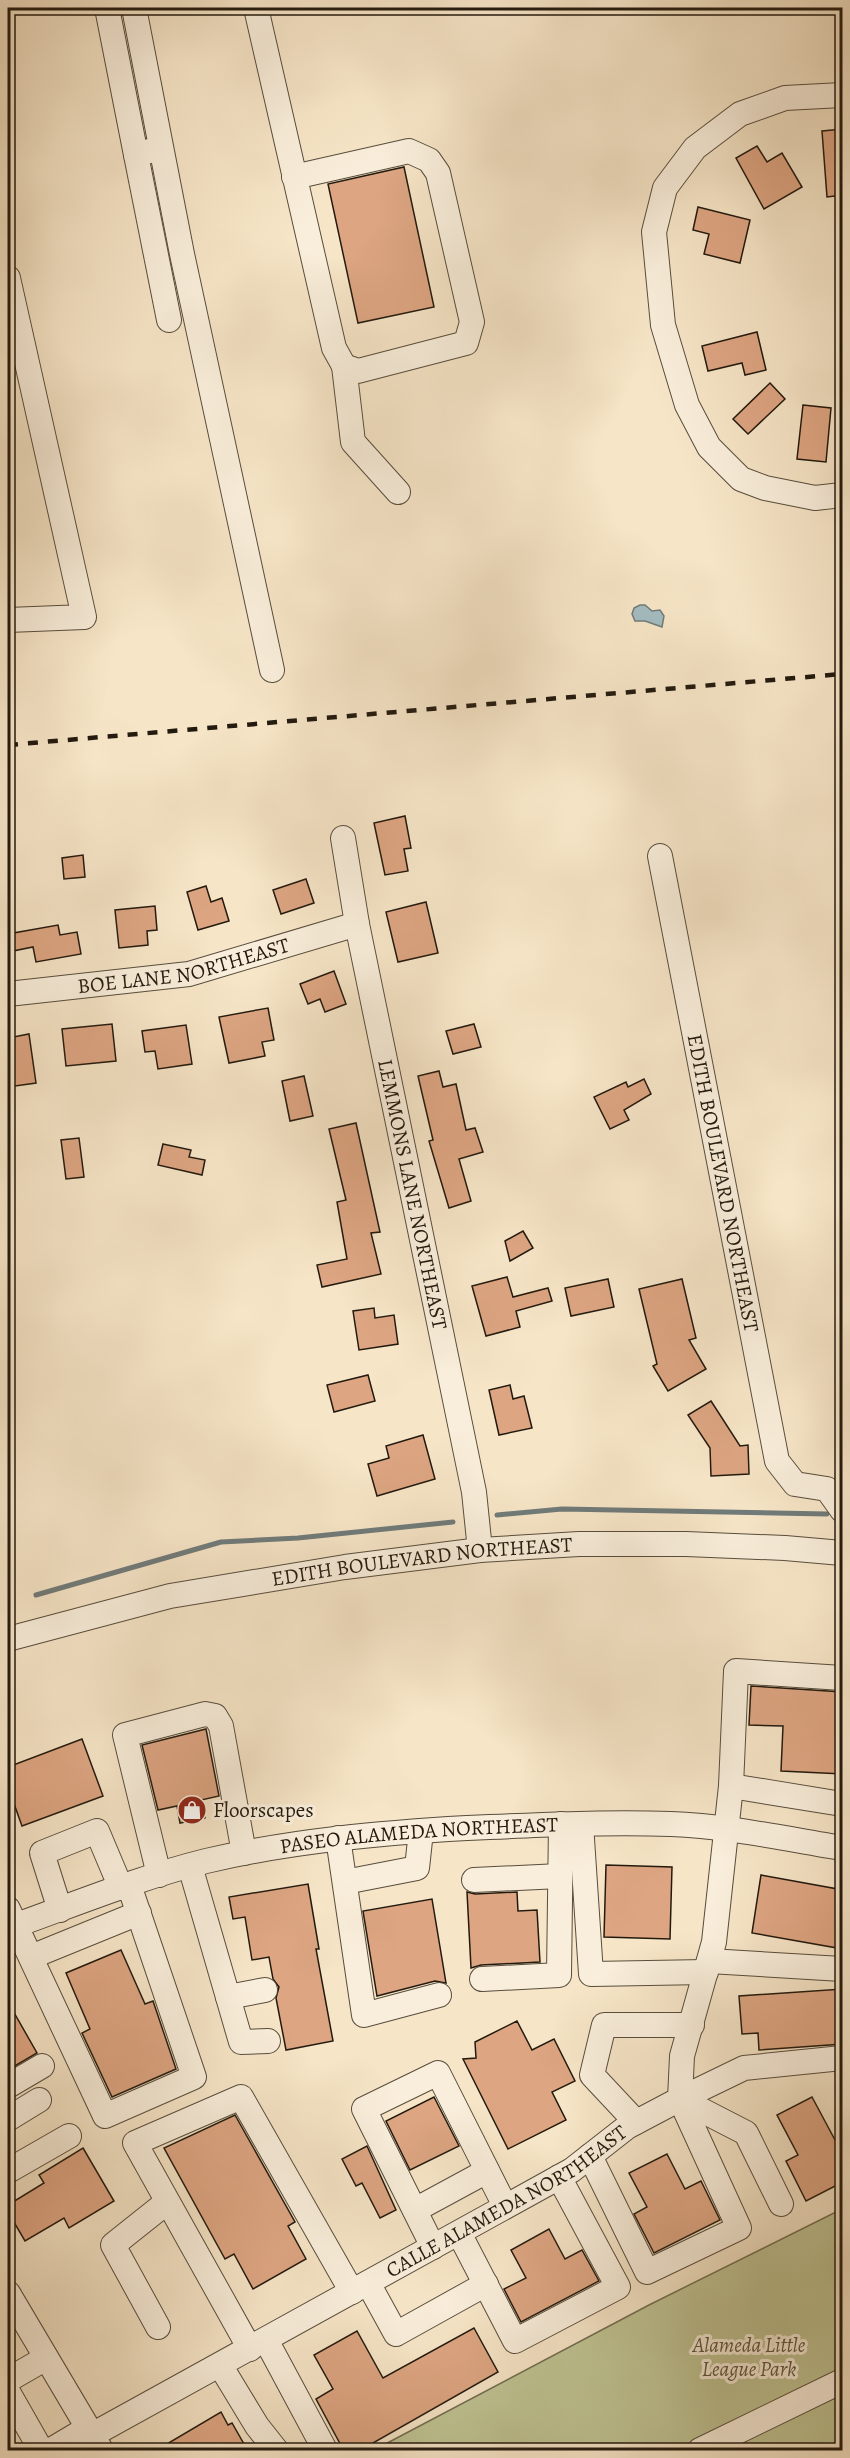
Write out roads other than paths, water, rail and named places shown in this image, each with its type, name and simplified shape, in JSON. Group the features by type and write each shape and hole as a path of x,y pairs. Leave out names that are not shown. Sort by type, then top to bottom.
{"street":[{"path":"107,8 169,320"},
{"path":"134,8 160,148 272,670"},
{"path":"256,8 334,348 344,366 353,442 398,492"},
{"path":"843,95 784,98 740,114 694,148 665,188 654,232 663,326 687,405 709,447 741,479 765,488 815,498 843,495"},
{"path":"136,155 160,148"},
{"path":"294,177 409,151 429,160 438,173 472,322 466,343 358,371 344,366"},
{"path":"8,278 84,617 8,620"},
{"name":"LEMMONS LANE NORTHEAST","path":"343,838 357,924 474,1492 480,1550"},
{"name":"EDITH BOULEVARD NORTHEAST","path":"660,856 777,1461 795,1484 826,1489 843,1509"},
{"name":"BOE LANE NORTHEAST","path":"8,994 189,974 357,924"},
{"name":"EDITH BOULEVARD NORTHEAST","path":"8,1639 170,1596 345,1567 480,1550 579,1544 686,1544 843,1553"},
{"path":"590,2156 647,2272 739,2228 680,2099 682,2056 714,1942 724,1829 731,1786 736,1671 843,1678"},
{"path":"159,1875 125,1735 205,1714 215,1716 221,1726 244,1853"},
{"path":"731,1786 843,1804"},
{"path":"482,1979 559,1975 560,1875 571,1824"},
{"path":"571,1824 591,1974 707,1966 843,1969"},
{"name":"PASEO ALAMEDA NORTHEAST","path":"10,1921 60,1910 190,1866 244,1853 364,1834 571,1824 673,1824 724,1829 843,1848"},
{"path":"10,1921 31,1957 105,2115 194,2077 139,1913 97,1831 42,1853 60,1910"},
{"path":"345,1882 417,1868 421,1831"},
{"path":"338,1838 364,2015 440,1995"},
{"path":"190,1866 241,2042 268,2041"},
{"path":"474,1880 560,1875"},
{"path":"31,1957 139,1913"},
{"path":"228,1997 265,1990"},
{"path":"636,2122 592,2075 604,2025 692,2025"},
{"name":"CALLE ALAMEDA NORTHEAST","path":"51,2451 94,2438 220,2365 559,2177 636,2122 680,2099 744,2068 843,2058"},
{"path":"8,2086 42,2066"},
{"path":"433,2247 364,2109 438,2073 505,2206"},
{"path":"325,2451 168,2202 135,2144 241,2097 360,2288 396,2334 486,2284"},
{"path":"680,2099 746,2133 781,2204"},
{"path":"8,2119 39,2100"},
{"path":"8,2171 69,2136"},
{"path":"415,2210 487,2171"},
{"path":"459,2233 515,2341 618,2287 559,2177"},
{"path":"158,2327 113,2245 168,2202"},
{"path":"8,2293 15,2323 46,2358 94,2438"},
{"path":"8,2380 46,2358"},
{"path":"220,2365 241,2401 276,2451"},
{"path":"700,2451 769,2415 843,2381"},
{"path":"8,2392 41,2451"}],"water":[{"path":"645,605 652,611 660,610 664,616 662,627 645,621 635,621 632,614 634,608"}],"waterway":[{"path":"497,1515 562,1509 827,1514"},
{"path":"36,1595 221,1542 298,1538 453,1522"}],"railway":[{"path":"8,745 842,674"}],"place":[{"name":"Floorscapes","path":"192,1810"}],"park label":[{"name":"Alameda Little League Park","path":"749,2357"}]}
